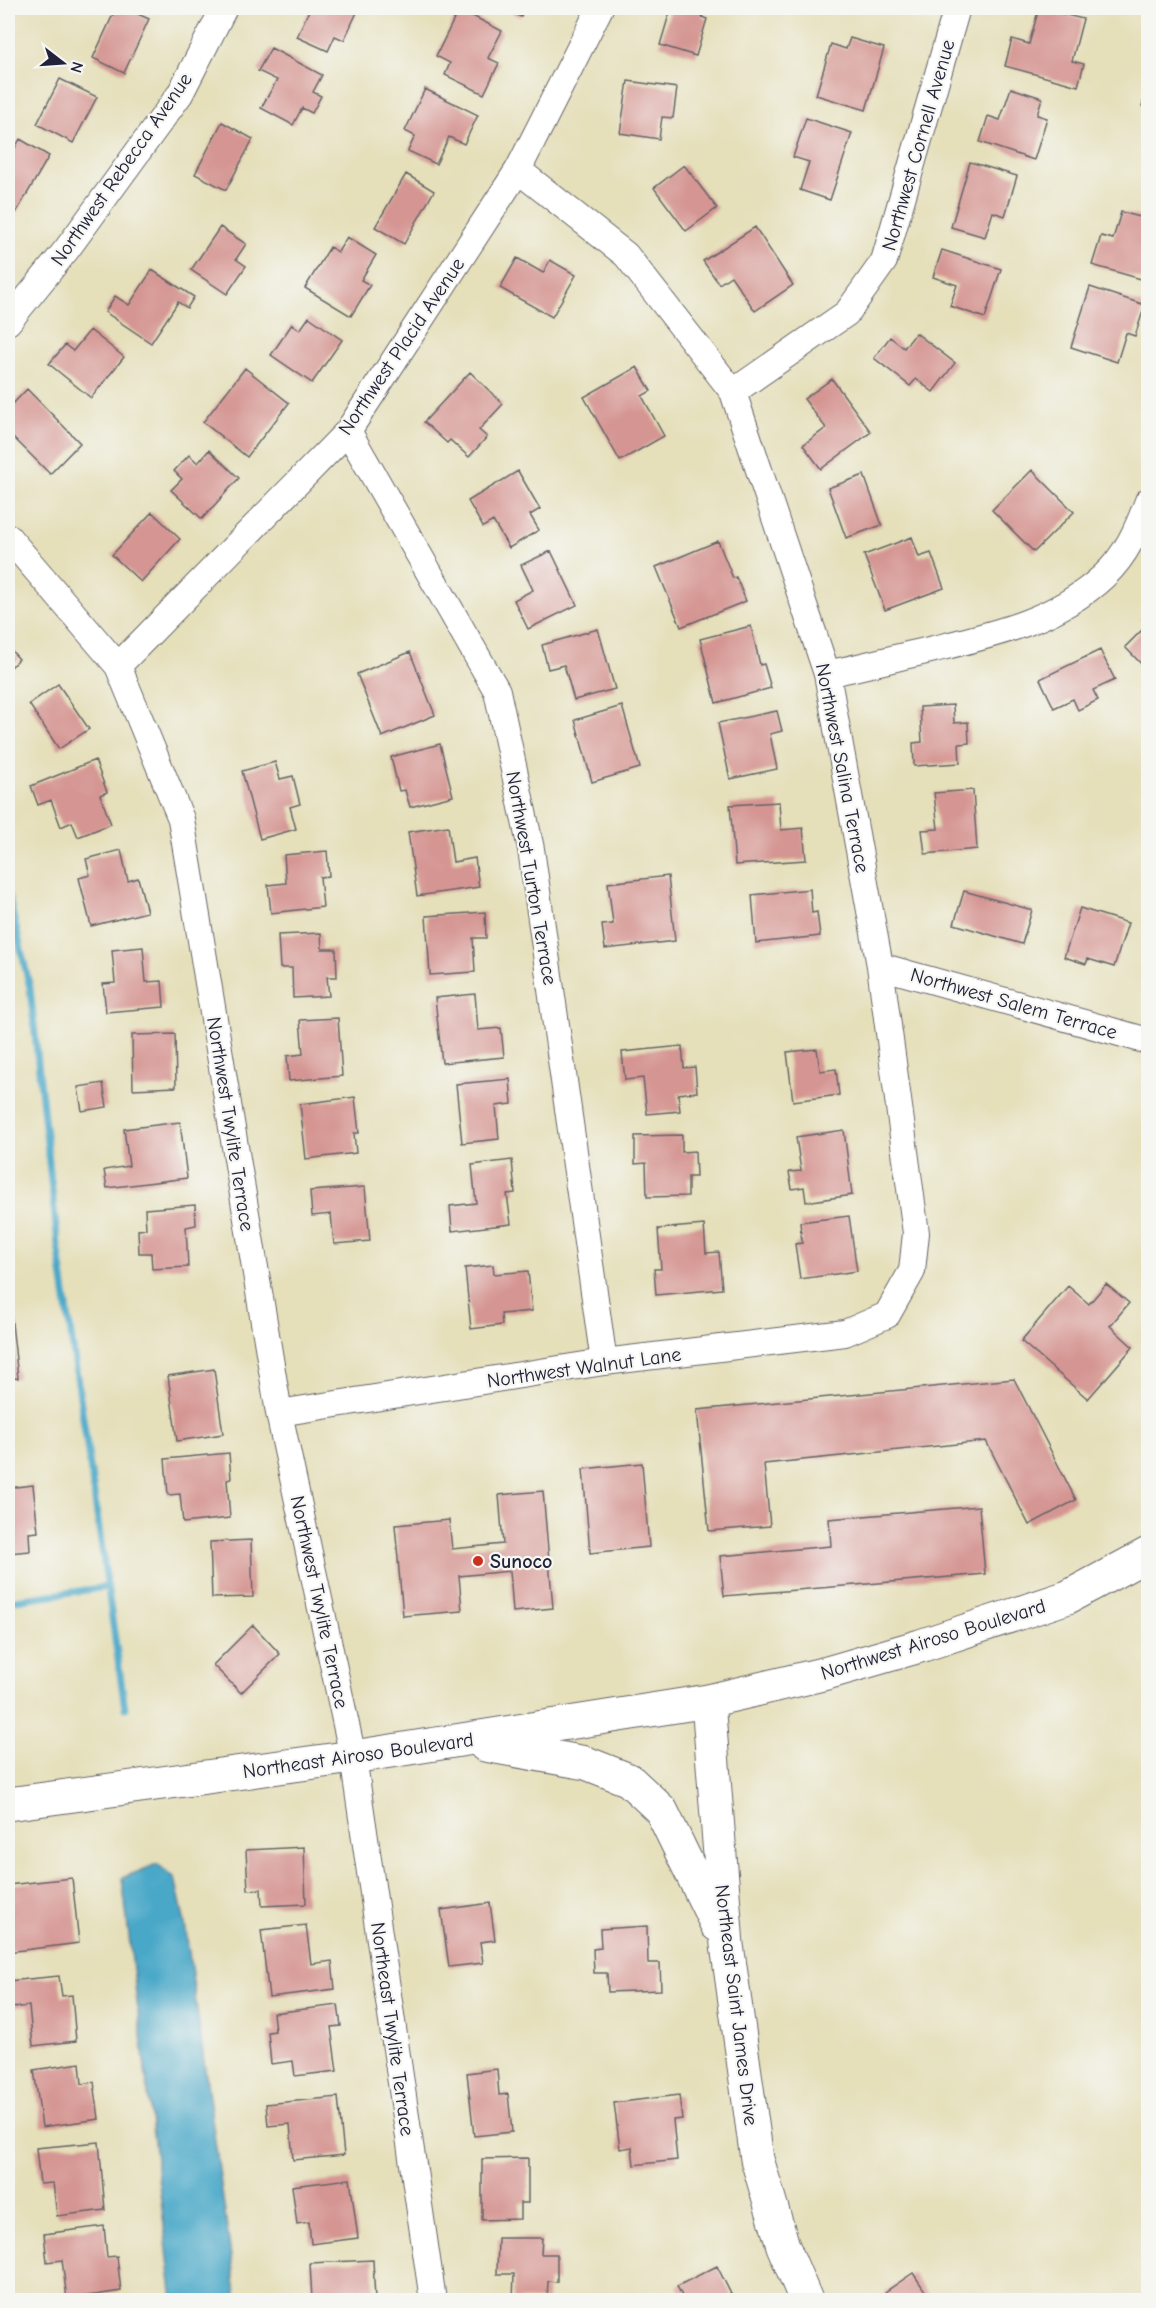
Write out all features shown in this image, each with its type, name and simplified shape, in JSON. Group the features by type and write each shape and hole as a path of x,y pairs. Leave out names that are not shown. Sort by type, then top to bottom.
{"main road":[{"name":"Northwest Airoso Boulevard","path":"708,1701 827,1673 910,1649 1068,1597 1149,1554"},
{"name":"Northeast Airoso Boulevard","path":"8,1804 352,1757 708,1701"},
{"name":"Northeast Saint James Drive","path":"708,1701 727,1945 757,2159 783,2246 806,2301"},
{"path":"460,1741 586,1763 629,1780 661,1810 727,1945"}],"street":[{"name":"Northwest Rebecca Avenue","path":"8,322 67,249 180,94 224,8"},
{"name":"Northwest Placid Avenue","path":"118,666 348,431 518,170 600,8"},
{"name":"Northwest Cornell Avenue","path":"733,392 847,313 884,261 957,8"},
{"name":"Northwest Salina Terrace","path":"518,170 626,255 733,392 827,674 880,966 916,1233 912,1271 887,1315"},
{"name":"Northwest Turton Terrace","path":"348,431 497,691 531,849 604,1362"},
{"path":"827,674 994,635 1046,616 1068,603 1106,574 1124,552 1149,501"},
{"name":"Northwest Twylite Terrace","path":"8,537 118,666 181,819 279,1413 352,1757"},
{"name":"Northwest Salem Terrace","path":"880,966 1149,1041"},
{"name":"Northwest Walnut Lane","path":"279,1413 604,1362 845,1333 887,1315"},
{"name":"Northeast Twylite Terrace","path":"352,1757 433,2301"}],"water":[{"path":"157,1864 175,1878 185,1924 237,2300 173,2300 122,1878"}],"building":[{"path":"116,8 124,8 149,19 124,73 93,58"},
{"path":"310,8 359,8 344,40 335,36 328,51 297,37"},
{"path":"501,8 525,8 521,17"},
{"path":"671,8 705,8 702,17 707,19 696,56 660,45"},
{"path":"1039,8 1083,19 1072,61 1084,64 1078,86 1005,66 1012,39 1029,44"},
{"path":"459,9 502,31 488,58 499,63 484,94 445,75 450,63 436,56"},
{"path":"850,38 884,48 866,110 816,95 831,44 846,49"},
{"path":"271,48 322,75 313,92 321,96 312,113 302,108 293,125 261,108 277,80 258,71"},
{"path":"60,79 97,97 73,143 37,124"},
{"path":"628,81 677,88 673,118 662,117 659,139 620,133"},
{"path":"1148,87 1148,108 1142,106"},
{"path":"1011,88 1042,98 1037,115 1047,118 1034,160 980,142 988,116 1000,120"},
{"path":"425,89 478,115 464,144 449,137 436,164 408,151 415,136 405,131"},
{"path":"806,118 852,133 830,200 800,190 809,162 793,157"},
{"path":"222,122 253,139 226,190 195,174"},
{"path":"20,139 49,156 16,213 8,208 8,161"},
{"path":"970,162 1017,176 1005,216 993,212 985,237 951,227"},
{"path":"684,165 717,208 686,231 654,188"},
{"path":"406,174 434,191 404,244 375,227"},
{"path":"1121,212 1148,219 1148,281 1092,265 1101,236 1113,239"},
{"path":"220,227 246,244 236,259 246,266 227,294 191,270"},
{"path":"755,227 793,285 755,311 731,276 719,284 703,261"},
{"path":"347,237 376,255 361,280 370,285 351,316 305,288 330,247 338,252"},
{"path":"942,250 1001,269 985,318 950,306 957,285 933,277"},
{"path":"517,258 543,273 550,260 576,275 552,317 500,288"},
{"path":"152,270 194,297 187,308 178,302 151,343 105,312 115,296 129,305"},
{"path":"1090,287 1145,305 1135,336 1126,333 1117,362 1071,347"},
{"path":"309,317 342,340 312,383 271,355 292,324 300,330"},
{"path":"90,330 124,357 91,398 49,364 65,345 73,351"},
{"path":"916,333 955,363 933,392 916,379 910,386 874,358 890,337 904,348"},
{"path":"637,367 651,391 642,396 664,436 620,461 584,397"},
{"path":"245,368 289,403 247,457 203,422"},
{"path":"470,372 503,404 479,430 487,437 469,457 450,440 447,443 424,422"},
{"path":"832,379 871,432 821,469 803,445 826,428 804,399"},
{"path":"27,389 80,443 50,474 8,432 8,409"},
{"path":"209,450 239,478 202,519 171,490 182,479 174,471 189,455 198,463"},
{"path":"1032,470 1074,512 1034,552 992,510"},
{"path":"518,471 540,509 530,515 539,530 509,548 493,521 483,527 468,501"},
{"path":"864,475 882,525 846,538 828,488"},
{"path":"152,512 180,539 141,582 112,555"},
{"path":"912,537 919,557 931,553 944,588 885,610 864,555"},
{"path":"718,541 733,578 736,577 746,601 681,627 656,567"},
{"path":"551,551 577,605 528,629 514,600 533,590 521,565"},
{"path":"1148,613 1148,624 1142,619"},
{"path":"1148,624 1148,671 1125,647"},
{"path":"751,626 760,665 764,664 771,688 716,703 700,639"},
{"path":"598,629 615,689 574,700 564,665 548,669 542,645"},
{"path":"8,647 19,659 8,670"},
{"path":"1100,650 1115,680 1093,690 1098,700 1078,710 1073,699 1054,708 1040,679"},
{"path":"410,652 435,715 382,737 357,674"},
{"path":"58,684 89,729 59,749 29,704"},
{"path":"953,705 954,723 968,722 969,743 959,744 960,763 914,766 913,743 922,742 920,707"},
{"path":"622,706 640,768 592,782 575,720"},
{"path":"777,711 782,731 770,734 777,769 730,779 718,723"},
{"path":"440,744 453,796 410,807 405,790 399,791 391,757"},
{"path":"95,760 107,792 100,795 111,824 78,837 72,822 61,827 51,800 38,805 31,786"},
{"path":"275,762 280,779 293,776 300,804 290,807 296,829 260,839 242,771"},
{"path":"973,790 977,849 925,854 922,830 938,829 934,793"},
{"path":"779,802 781,830 803,828 806,860 735,865 730,805"},
{"path":"448,826 453,862 475,858 479,887 417,896 408,832"},
{"path":"121,850 128,881 138,878 147,912 91,926 79,878 90,875 86,859"},
{"path":"327,851 329,876 320,877 323,907 271,913 268,885 286,883 284,855"},
{"path":"668,876 675,941 605,949 602,925 613,924 608,883"},
{"path":"810,889 812,913 817,912 820,936 756,943 752,895"},
{"path":"964,891 1032,910 1022,944 954,924"},
{"path":"1080,908 1128,923 1114,967 1088,959 1086,964 1064,957"},
{"path":"485,912 486,938 473,938 475,972 430,975 426,916"},
{"path":"321,933 322,949 336,949 337,977 327,977 329,996 293,998 292,968 280,968 278,935"},
{"path":"143,947 146,982 162,981 164,1007 106,1012 103,984 115,983 112,950"},
{"path":"475,994 478,1030 501,1028 504,1057 442,1063 435,998"},
{"path":"338,1018 342,1076 289,1081 287,1056 303,1054 300,1020"},
{"path":"175,1034 176,1087 133,1089 132,1035"},
{"path":"682,1046 684,1068 695,1067 697,1092 678,1094 680,1111 647,1114 643,1078 625,1080 622,1052"},
{"path":"817,1049 820,1071 836,1069 839,1095 793,1101 787,1052"},
{"path":"510,1079 512,1104 496,1106 499,1139 462,1143 456,1084"},
{"path":"103,1083 107,1107 82,1111 78,1087"},
{"path":"355,1097 359,1133 354,1133 356,1153 306,1159 300,1104"},
{"path":"180,1122 187,1178 107,1188 104,1170 129,1166 124,1129"},
{"path":"844,1130 852,1195 806,1202 804,1187 792,1189 789,1172 801,1171 796,1137"},
{"path":"682,1135 682,1152 695,1151 696,1177 688,1177 688,1196 647,1197 646,1163 635,1164 635,1136"},
{"path":"512,1160 515,1193 507,1194 511,1224 452,1231 450,1206 476,1203 472,1165"},
{"path":"365,1187 370,1241 334,1244 331,1214 312,1216 310,1191"},
{"path":"195,1205 196,1225 186,1227 188,1267 152,1269 151,1253 139,1253 138,1230 146,1229 145,1209"},
{"path":"849,1216 857,1271 800,1279 795,1244 802,1243 800,1222"},
{"path":"704,1225 706,1253 719,1252 722,1289 656,1295 654,1269 661,1269 658,1229"},
{"path":"493,1265 494,1274 528,1271 532,1311 501,1314 502,1325 471,1329 465,1268"},
{"path":"1106,1284 1129,1303 1110,1326 1133,1347 1088,1399 1021,1341 1068,1286 1089,1304"},
{"path":"11,1314 18,1378 8,1379 8,1315"},
{"path":"214,1369 223,1434 177,1441 168,1376"},
{"path":"1014,1379 1076,1500 1029,1525 986,1441 764,1464 770,1526 709,1531 697,1410"},
{"path":"229,1453 231,1479 227,1480 230,1518 183,1523 180,1494 168,1495 165,1459"},
{"path":"642,1463 649,1547 590,1553 583,1469"},
{"path":"33,1485 38,1532 29,1533 30,1551 8,1553 8,1488"},
{"path":"543,1491 553,1608 513,1612 510,1571 459,1576 462,1611 403,1616 395,1525 449,1520 452,1549 503,1544 499,1495"},
{"path":"979,1506 985,1574 724,1596 720,1556 831,1546 829,1519"},
{"path":"251,1540 253,1597 212,1598 210,1542"},
{"path":"253,1625 280,1654 241,1693 213,1665"},
{"path":"304,1847 306,1904 262,1906 261,1889 248,1890 246,1850"},
{"path":"72,1878 79,1943 8,1952 8,1885"},
{"path":"490,1903 495,1940 480,1942 483,1963 449,1967 441,1910"},
{"path":"306,1925 311,1964 332,1961 335,1989 269,1997 261,1930"},
{"path":"647,1926 648,1963 660,1963 661,1990 608,1992 607,1973 594,1973 593,1949 601,1948 600,1929"},
{"path":"59,1976 62,1996 72,1995 76,2041 33,2046 29,2006 10,2008 8,1981"},
{"path":"338,2005 341,2026 331,2027 337,2071 295,2076 293,2061 271,2064 268,2032 275,2031 273,2013"},
{"path":"80,2063 82,2084 94,2082 99,2119 42,2127 34,2070"},
{"path":"497,2069 499,2095 508,2094 512,2132 474,2136 467,2073"},
{"path":"679,2095 682,2119 673,2120 677,2160 634,2165 632,2147 620,2149 614,2103"},
{"path":"338,2097 344,2155 293,2160 290,2124 268,2126 266,2104"},
{"path":"99,2142 105,2210 57,2216 53,2183 40,2184 36,2148"},
{"path":"528,2158 528,2203 520,2203 520,2219 482,2220 482,2159"},
{"path":"350,2179 358,2238 311,2244 309,2222 297,2224 292,2186"},
{"path":"104,2226 107,2257 117,2256 121,2291 67,2299 62,2260 47,2262 44,2234"},
{"path":"498,2238 542,2238 541,2254 557,2254 557,2282 548,2281 547,2300 513,2300 514,2274 497,2274"},
{"path":"373,2260 375,2300 312,2300 310,2263"},
{"path":"717,2266 734,2300 684,2300 677,2286"},
{"path":"913,2273 931,2300 890,2300 885,2292"}],"waterway":[{"path":"8,894 30,988 58,1245 125,1708"},
{"path":"8,1601 107,1587"}],"place":[{"name":"Sunoco","path":"478,1561"}]}
